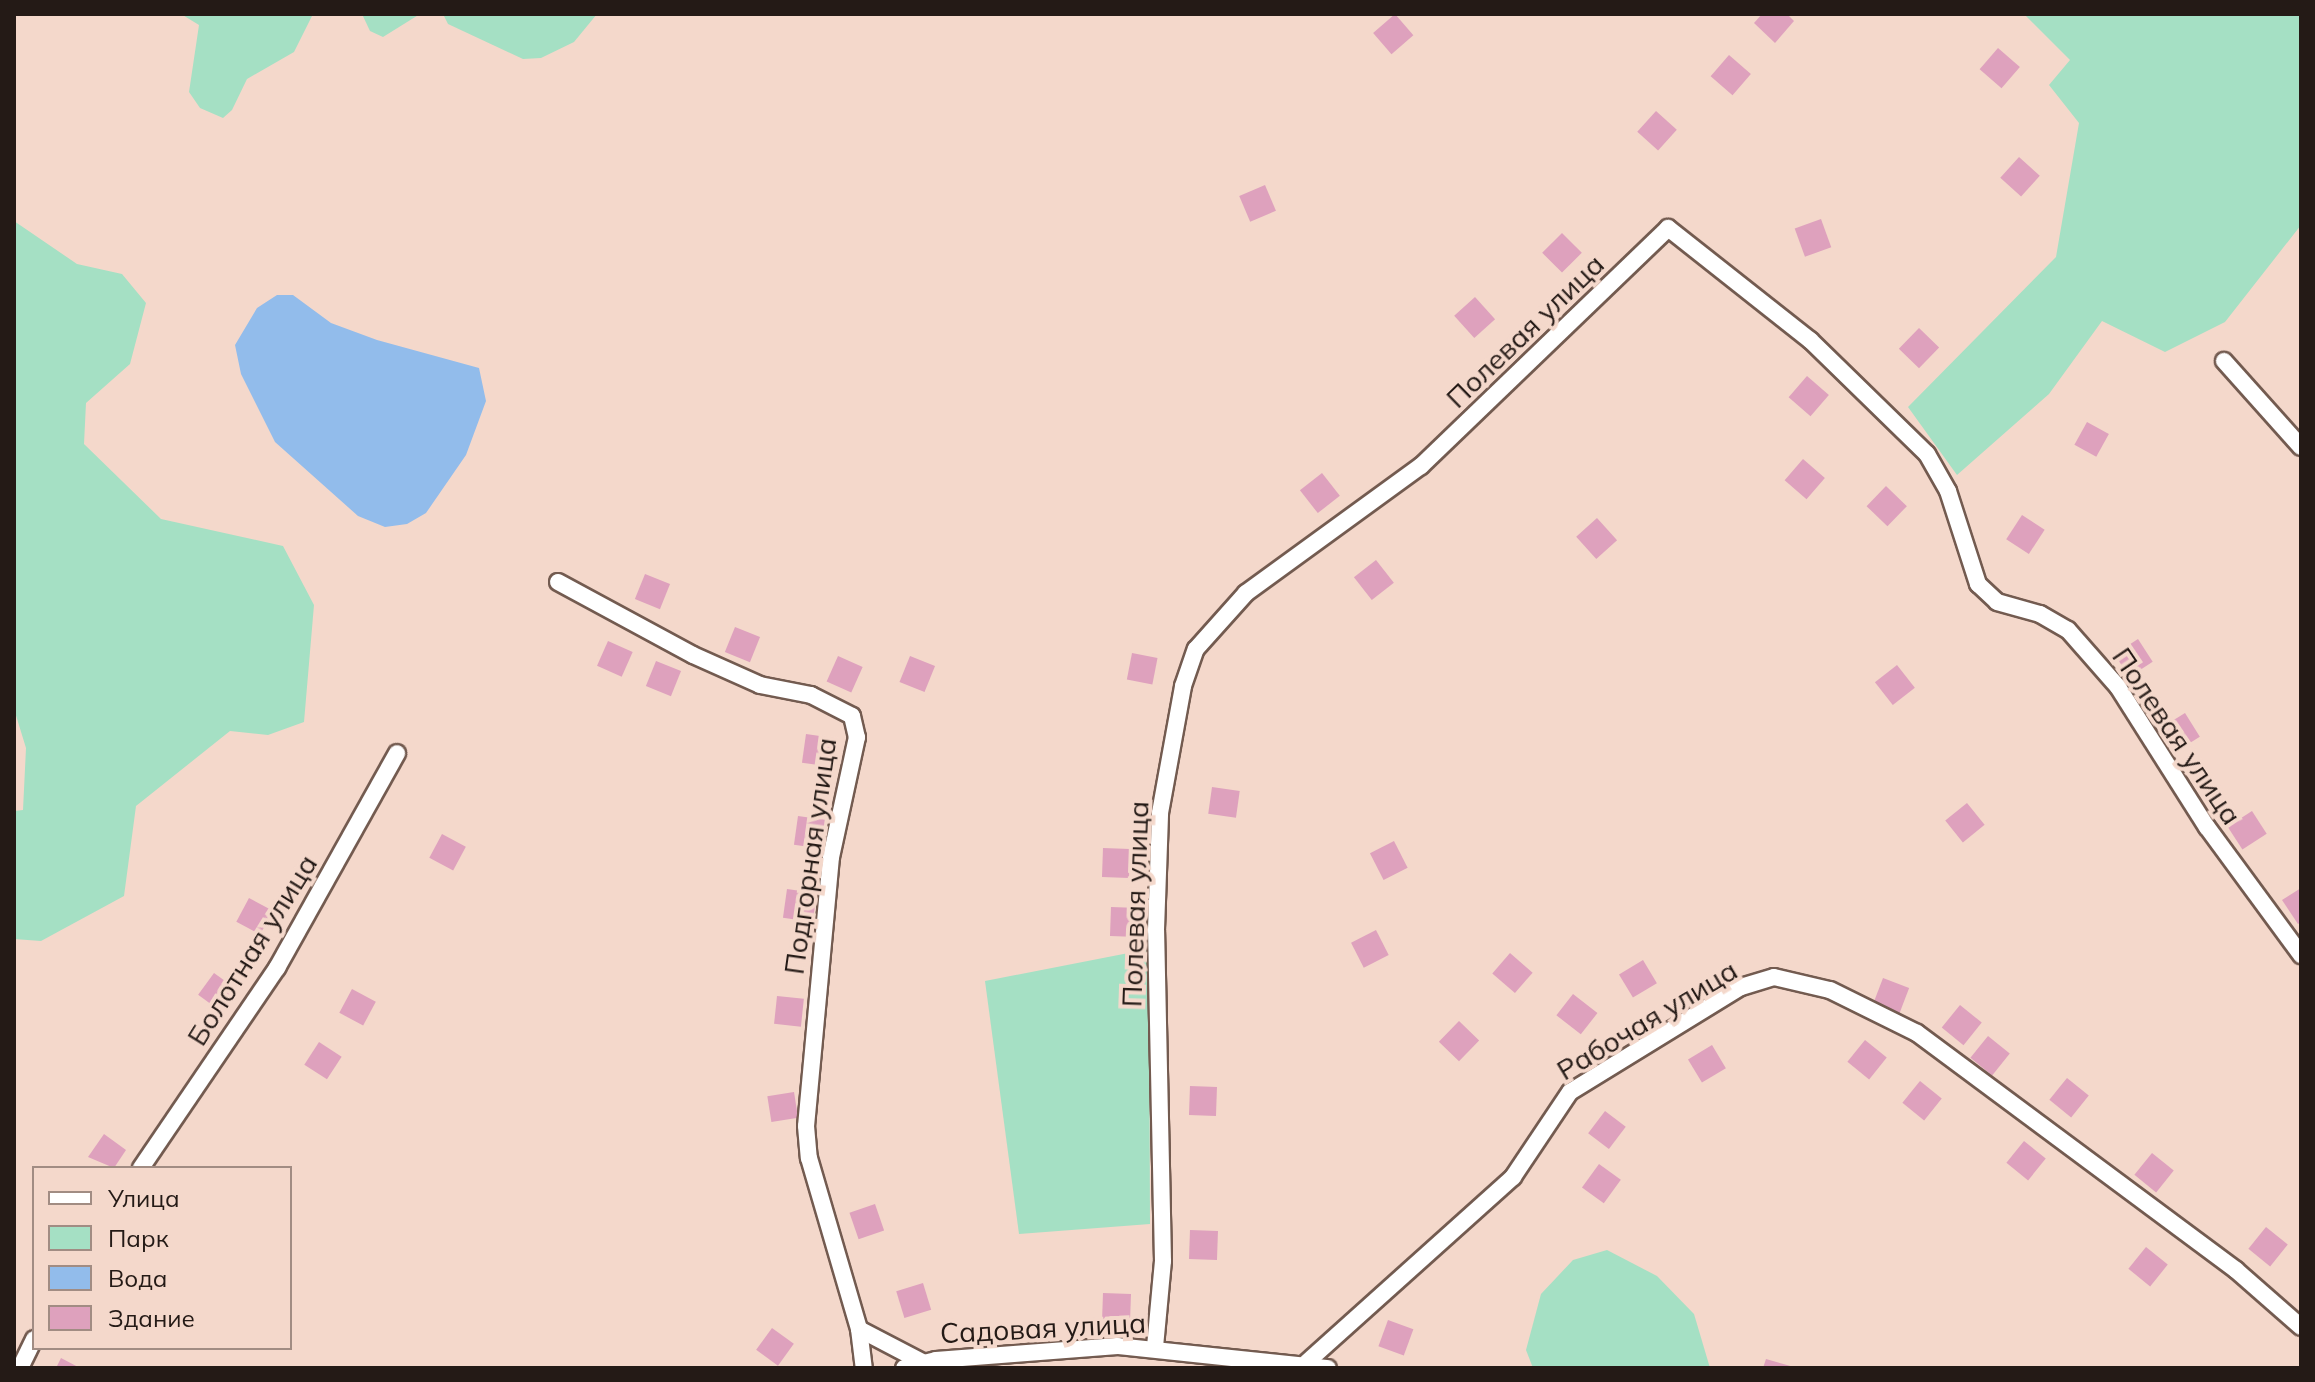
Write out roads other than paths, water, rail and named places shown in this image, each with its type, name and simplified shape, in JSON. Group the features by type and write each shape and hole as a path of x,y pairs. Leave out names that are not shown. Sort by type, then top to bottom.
{"street":[{"name":"Полевая улица","path":"1155,1347 1163,1261 1156,930 1160,813 1183,686 1196,649 1246,593 1421,466 1668,228 1810,340 1927,454 1948,491 1978,584 1997,602 2040,614 2078,641 2118,687 2207,827 2301,955"},
{"path":"2224,361 2301,447"},
{"name":"Подгорная улица","path":"558,582 693,655 760,685 811,695 852,716 857,737 831,857 806,1126 817,1191 859,1329 864,1368"},
{"name":"Болотная улица","path":"142,1166 277,968 397,753"},
{"name":"Рабочая улица","path":"1307,1362 1513,1177 1570,1092 1741,987 1774,977 1830,990 1917,1033 2236,1270 2301,1327"},
{"path":"859,1329 922,1362"},
{"path":"20,1368 32,1343"},
{"name":"Садовая улица","path":"904,1368 922,1362 1155,1347 1307,1362 1328,1368"}],"water":[{"path":"277,295 293,295 331,323 377,340 479,368 486,401 466,455 426,513 407,524 385,527 358,516 275,442 241,374 235,345 257,308"}]}
